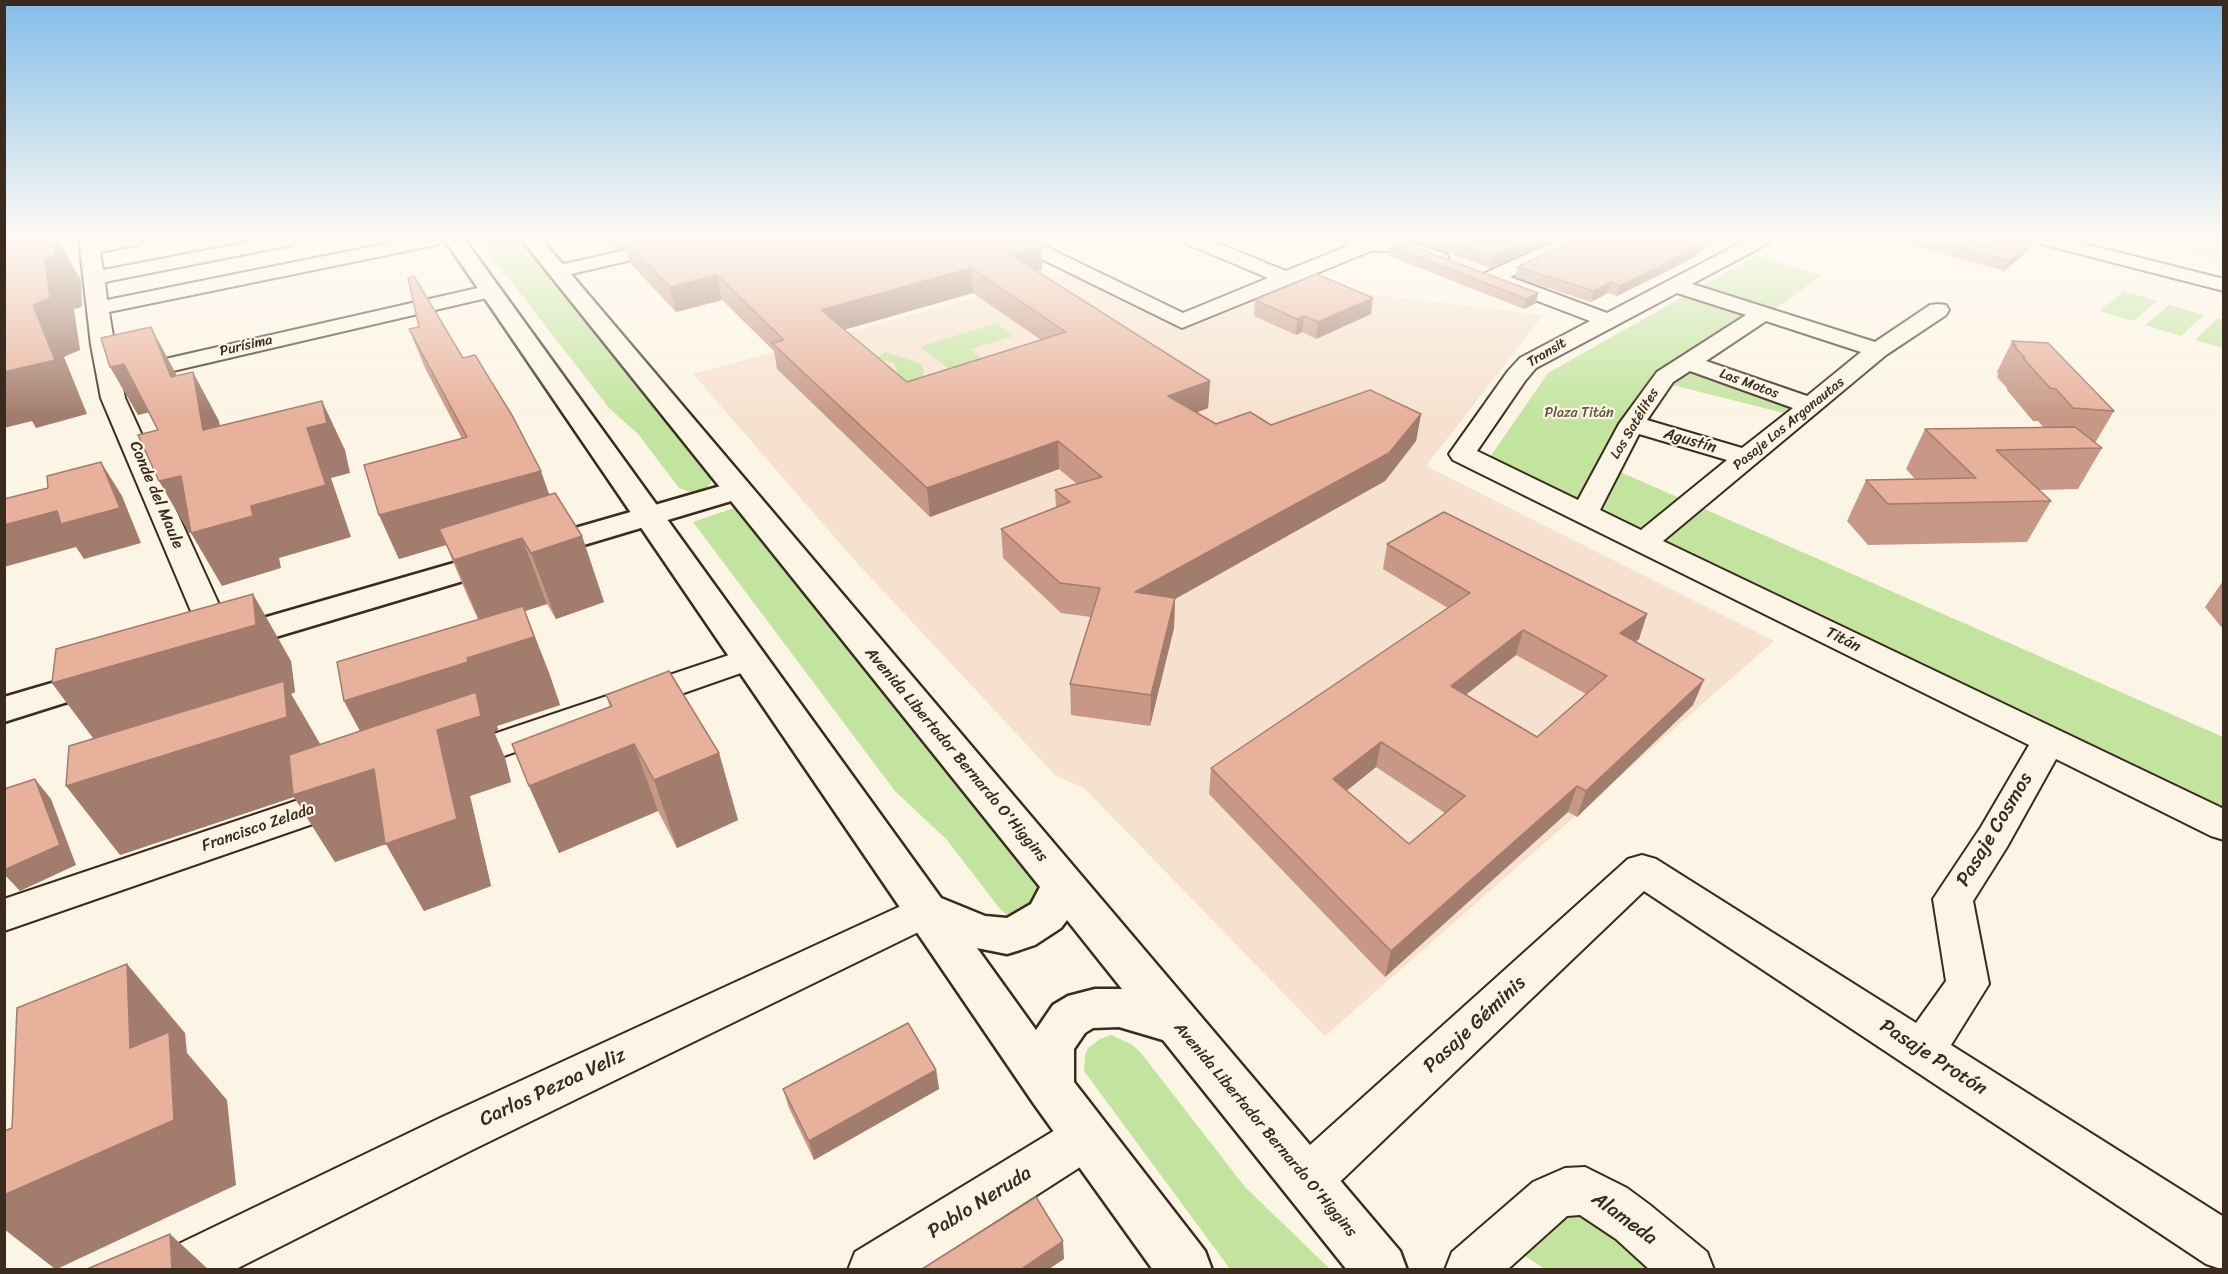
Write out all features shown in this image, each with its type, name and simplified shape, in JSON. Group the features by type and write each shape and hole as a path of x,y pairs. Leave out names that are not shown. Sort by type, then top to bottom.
{"main road":[{"path":"497,299 1051,1089 1186,1269"},
{"name":"Avenida Libertador Bernardo O'Higgins","path":"581,299 1381,1269"},
{"path":"186,653 738,490"},
{"path":"4,710 129,670"},
{"path":"927,910 978,931 1007,936 1020,933 1046,916 1053,907 1062,883"},
{"path":"1051,1089 1050,1055 1053,1043 1069,1019 1084,1010 1119,1008 1177,1024"}],"street":[{"name":"Conde del Maule","path":"96,299 97,308 114,343 107,380 113,398 220,642"},
{"path":"97,308 139,299"},
{"name":"Purísima","path":"107,380 454,299"},
{"path":"1139,299 1182,321 1236,299"},
{"path":"1552,299 1606,320"},
{"name":"Transit","path":"1462,454 1521,369 1535,358 1646,299"},
{"path":"1720,299 1878,350"},
{"name":"Pasaje Los Argonautas","path":"1643,543 1878,350 1938,310"},
{"name":"Los Satélites","path":"1584,514 1632,424 1665,377 1764,313"},
{"path":"167,344 196,358"},
{"name":"Las Motos","path":"1687,362 1811,406"},
{"name":"Agustín","path":"1632,424 1747,458"},
{"name":"Titán","path":"1462,454 2223,826"},
{"path":"422,771 750,658"},
{"name":"Pasaje Cosmos","path":"1922,1051 1968,984 1953,899 1994,837 2049,741"},
{"name":"Francisco Zelada","path":"4,915 377,787"},
{"name":"Pasaje Protón","path":"1642,870 2223,1246"},
{"name":"Pasaje Géminis","path":"1307,1180 1642,870"},
{"name":"Carlos Pezoa Veliz","path":"180,1269 456,1134 927,910"},
{"name":"Pablo Neruda","path":"873,1269 1086,1137"},
{"name":"Alameda","path":"1470,1269 1514,1228 1550,1199 1565,1192 1585,1191 1610,1205 1633,1222 1689,1269"}],"shaded area":[{"path":"967,299 1131,299 1188,327 1252,299 1415,299 1543,315 1426,466 1774,641 1325,1036 1085,789 1055,775 856,562 693,374"}],"green space":[{"path":"525,299 571,299 711,474 711,483 706,488 693,493 679,488 638,434 609,408"},
{"name":"Plaza Titán","path":"1678,299 1788,299 1700,362 1809,401 1792,415 1668,384 1602,464 2223,737 2223,818 1490,457 1548,373"},
{"path":"2113,299 2158,301 2133,321 2099,311"},
{"path":"2169,305 2204,315 2181,336 2145,325"},
{"path":"2218,318 2223,320 2223,348 2195,340"},
{"path":"996,323 1014,336 970,349 985,361 952,371 920,347"},
{"path":"885,352 922,364 926,384 889,387 899,376 894,363 877,358"},
{"path":"734,508 741,510 1048,890 1020,919 1009,917 1000,909 947,840 895,791 693,522"},
{"path":"1111,1035 1131,1044 1141,1053 1245,1187 1330,1269 1230,1269 1084,1071 1088,1048 1100,1039"},
{"path":"1573,1208 1668,1269 1545,1269 1525,1256"}],"building":[{"path":"4,299 46,299 33,305 55,360 4,372"},
{"path":"413,299 428,299 463,358 475,355 513,417 541,471 379,515 364,465 467,437 409,329 419,327"},
{"path":"742,299 859,299 821,310 907,382 1066,332 1018,299 1082,299 1210,381 1168,396 1216,424 1250,412 1271,425 1370,390 1421,414 1389,453 1135,592 1175,598 1151,695 1070,684 1100,588 1060,583 1001,529 1070,502 1055,490 1102,477 1058,441 927,488 772,343 784,340"},
{"path":"1370,299 1318,322 1304,316 1297,319 1255,300"},
{"path":"151,327 171,377 193,372 203,430 322,401 327,423 307,428 326,485 251,506 253,516 191,533 181,476 159,481 138,435 158,430 124,364 110,367 101,338"},
{"path":"2012,341 2048,343 2114,411 2073,408 2056,389 2050,388 2023,358 2025,358"},
{"path":"2075,427 2102,448 1996,450 2051,501 1888,504 1866,480 1976,478 1925,429"},
{"path":"101,462 120,508 61,524 57,511 4,525 4,499 48,488 47,476"},
{"path":"555,493 582,536 531,553 522,538 454,560 439,529"},
{"path":"1444,512 1647,614 1620,633 1704,680 1586,791 1577,786 1391,951 1211,768 1470,593 1387,544","holes":["1523,630 1607,676 1537,737 1451,686","1381,742 1465,796 1409,844 1333,779"]},
{"path":"253,594 256,625 52,683 56,649"},
{"path":"523,606 534,637 467,658 468,662 344,701 337,662"},
{"path":"669,671 719,753 654,780 634,744 529,786 512,744 612,706 606,695"},
{"path":"284,681 287,717 66,786 69,746"},
{"path":"476,692 481,716 437,730 457,819 385,844 374,769 293,795 289,755"},
{"path":"35,779 60,845 4,870 4,789"},
{"path":"127,964 130,1048 169,1032 174,1120 4,1195 4,1131 12,1128 17,1008"},
{"path":"908,1023 936,1070 809,1141 783,1089"},
{"path":"1036,1197 1063,1241 1021,1269 922,1269"},
{"path":"170,1234 172,1269 87,1269"}]}
